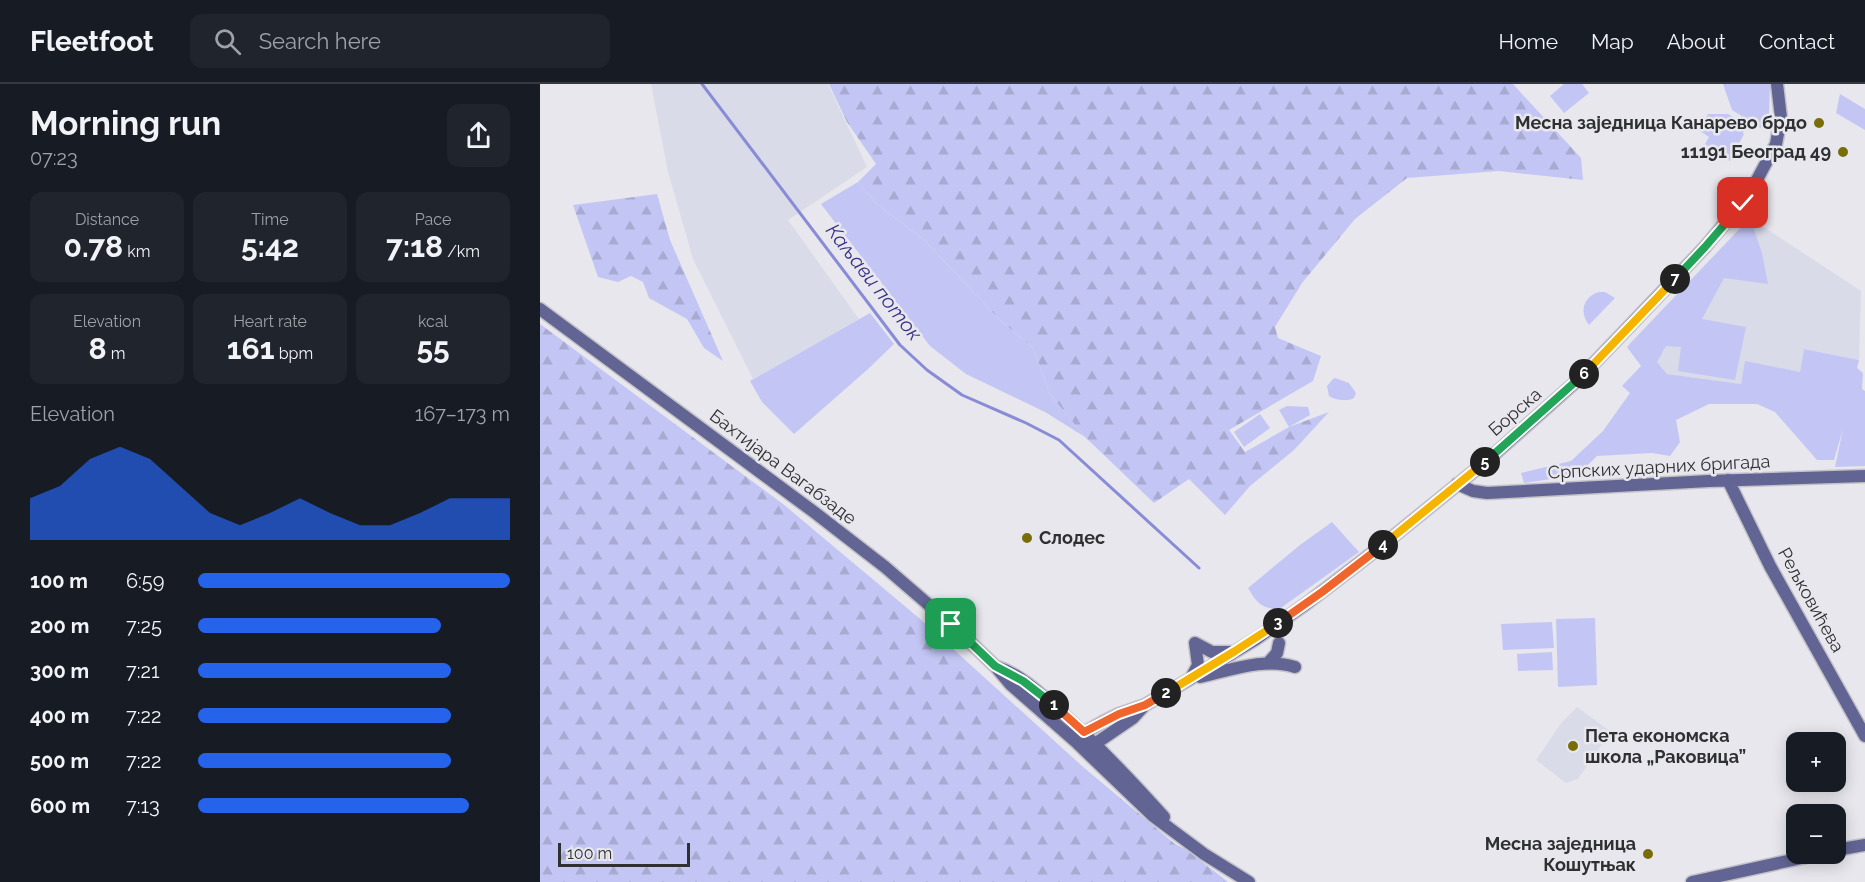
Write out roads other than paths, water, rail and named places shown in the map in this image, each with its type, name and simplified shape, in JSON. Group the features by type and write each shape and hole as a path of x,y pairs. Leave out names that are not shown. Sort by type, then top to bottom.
{"main road":[{"name":"Борска","path":"1080,736 1119,714 1145,705 1256,639 1359,564 1489,459 1579,379 1705,247 1739,208 1760,176 1776,144 1781,118 1777,84"},
{"name":"Бахтијара Вагабзаде","path":"540,309 851,541 924,600 995,666 1033,688 1153,816 1204,854 1249,882"},
{"name":"Српских ударних бригада","path":"1457,484 1473,491 1487,493 1728,480 1865,476"},
{"name":"Рељковићева","path":"1728,480 1770,566 1865,736"},
{"path":"1190,679 1198,664 1195,643 1212,652 1235,651"},
{"path":"1269,662 1277,653 1279,643"},
{"path":"1190,679 1269,662 1284,663 1295,667"},
{"name":"Борска","path":"1090,747 1133,718 1145,705"},
{"path":"1846,848 1865,845"},
{"path":"1692,882 1786,861"}],"waterway":[{"name":"Каљави поток","path":"702,84 900,345 927,370 962,395 1059,440 1199,568"}],"place":[{"name":"Месна заједница Канарево брдо","path":"1819,123"},
{"name":"11191 Београд 49","path":"1843,152"},
{"name":"Слодес","path":"1027,538"},
{"name":"Пета економска школа „Раковица”","path":"1573,746"},
{"name":"Месна заједница Кошутњак","path":"1648,854"}]}
